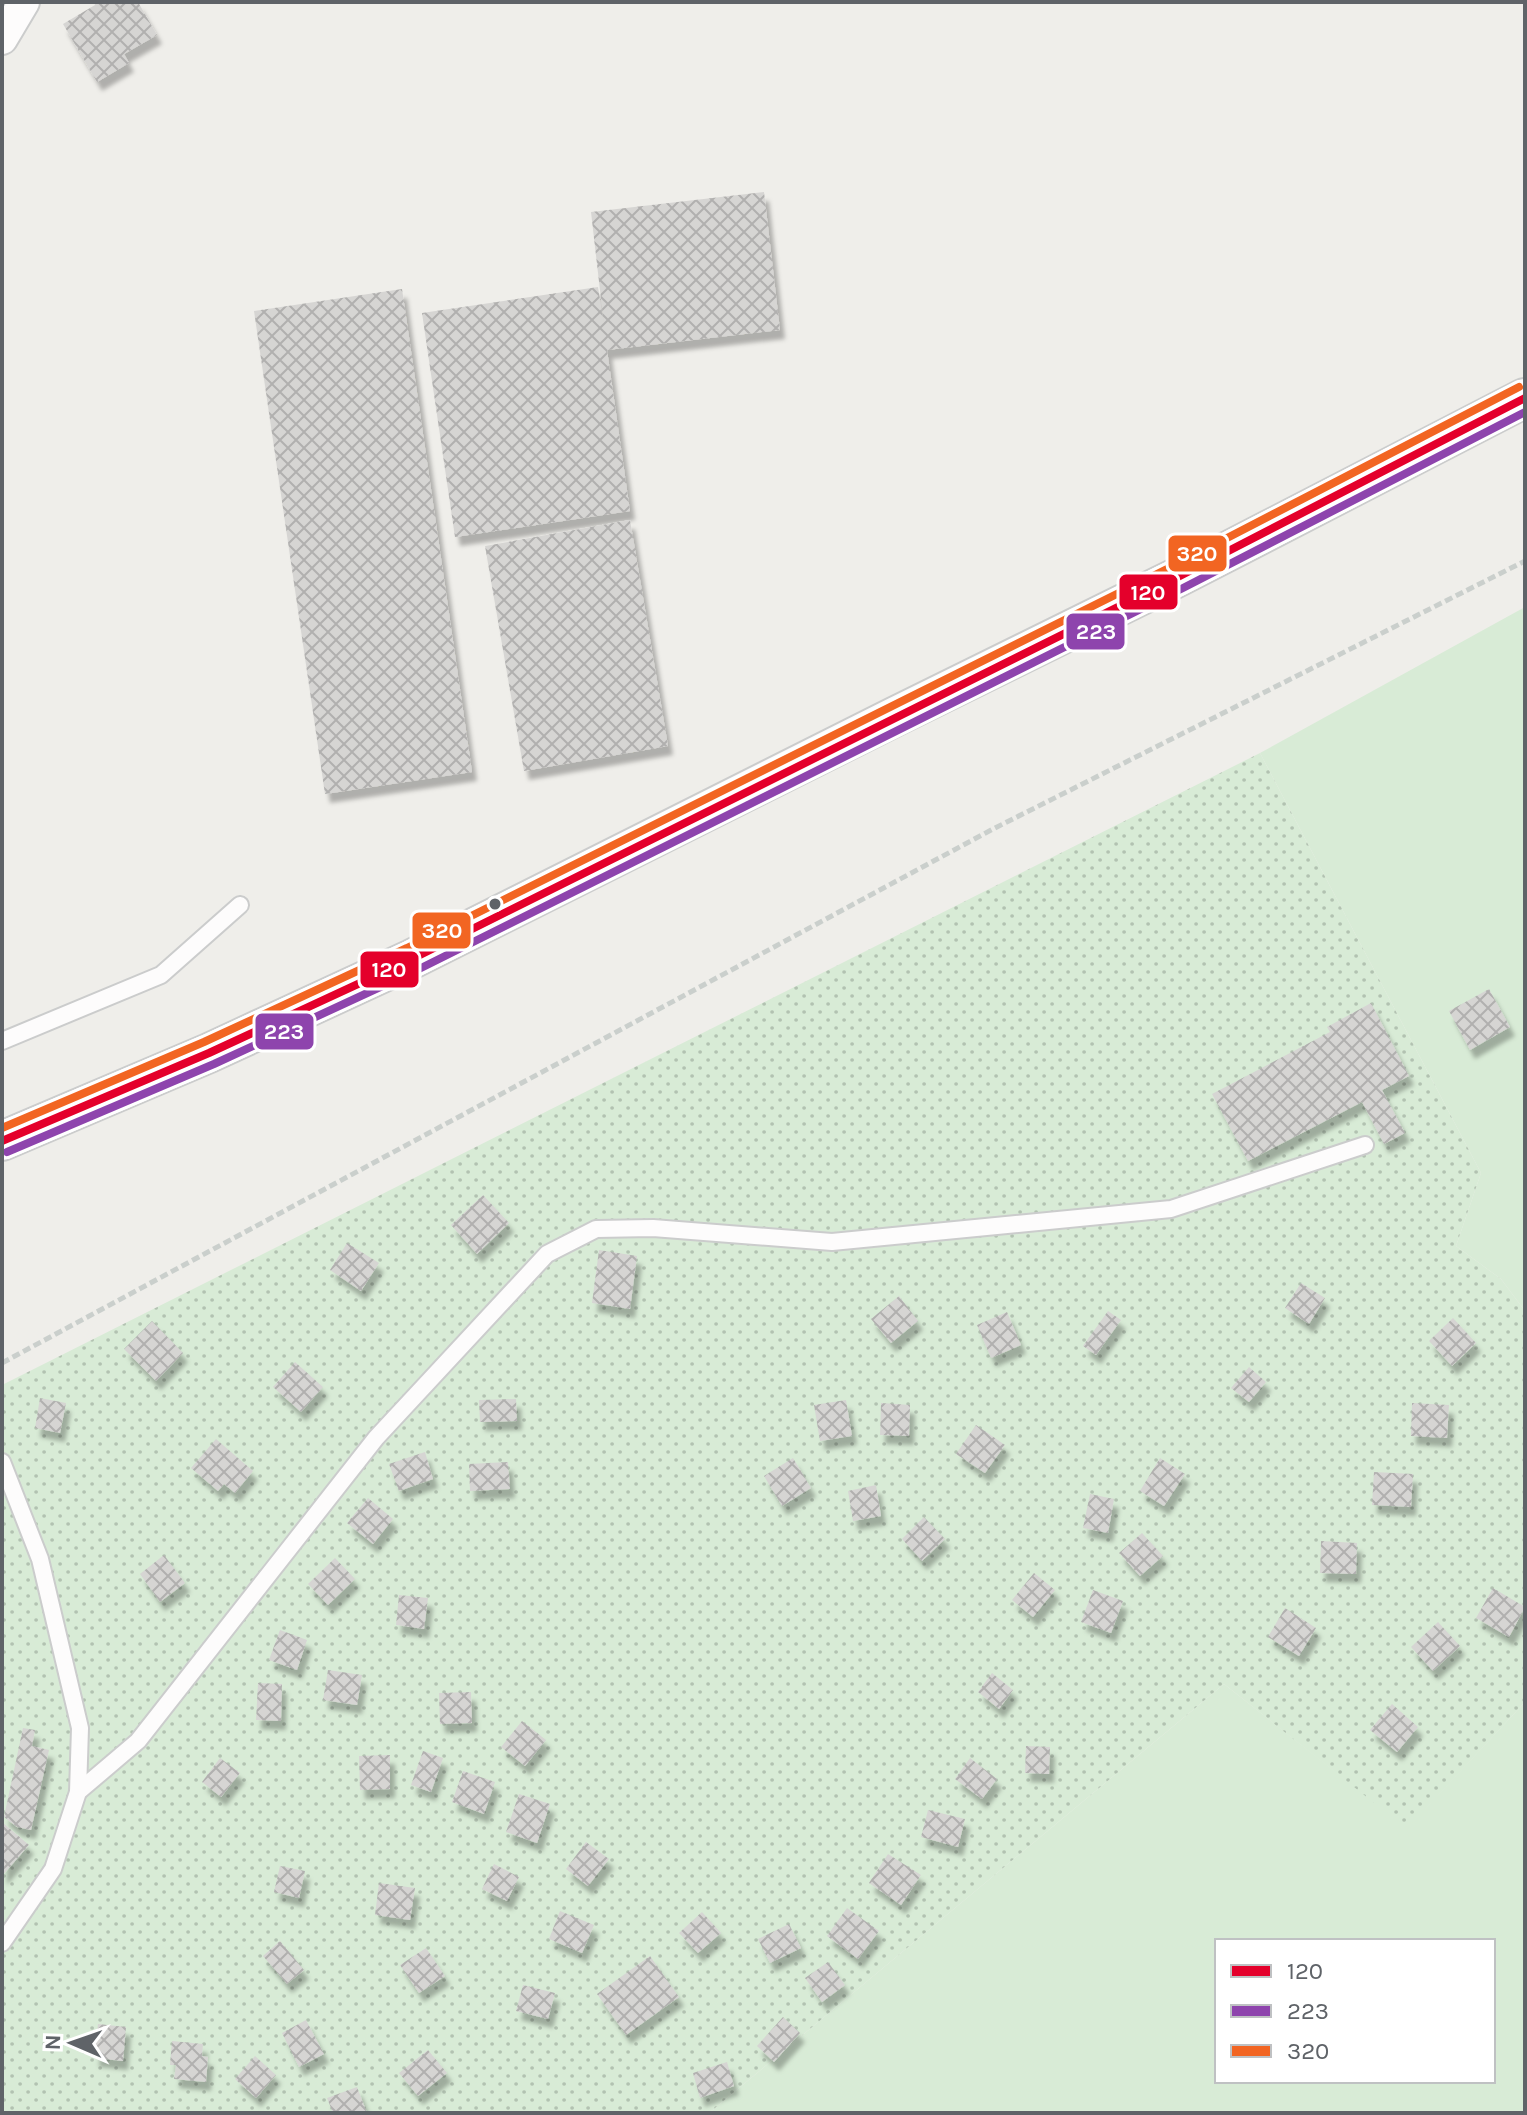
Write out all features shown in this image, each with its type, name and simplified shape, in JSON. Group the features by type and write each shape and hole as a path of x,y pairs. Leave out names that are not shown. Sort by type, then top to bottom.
{"street":[{"path":"2,39 24,2"},
{"path":"2,1141 209,1053 412,959 1192,570 1525,398"}],"lane":[{"path":"2,1041 161,975 240,905"},
{"path":"78,1792 138,1741 376,1438 547,1254 596,1229 653,1228 832,1242 1171,1209 1365,1145"},
{"path":"2,1462 40,1559 80,1728 78,1792 53,1869 2,1943"}],"path":[{"path":"2,1363 993,829 1525,561"}],"green space":[{"path":"1525,607 1525,1311 1501,1279 1456,1246 1481,1173 1260,753"},
{"path":"1260,753 1481,1173 1456,1246 1501,1279 1525,1311 1525,1702 1407,1829 1224,1684 709,2113 2,2113 2,1385"},
{"path":"1224,1684 1407,1828 1525,1702 1525,2113 709,2113"}],"building":[{"path":"94,2 138,2 157,35 124,54 129,63 97,82 63,24 95,5"},
{"path":"764,192 780,330 607,350 630,511 455,537 422,313 598,287 604,325 591,212"},
{"path":"402,289 472,772 325,794 254,311"},
{"path":"630,520 668,746 524,771 485,546"},
{"path":"1489,989 1510,1027 1470,1050 1449,1011"},
{"path":"1371,1003 1409,1076 1382,1090 1405,1133 1384,1144 1362,1102 1248,1161 1212,1094 1330,1032 1327,1027"},
{"path":"483,1195 509,1223 477,1254 451,1225"},
{"path":"347,1243 379,1263 361,1291 330,1270"},
{"path":"599,1250 637,1256 630,1309 592,1303"},
{"path":"1301,1283 1325,1298 1309,1324 1285,1308"},
{"path":"899,1296 918,1321 891,1343 871,1319"},
{"path":"1108,1311 1121,1320 1096,1355 1083,1346"},
{"path":"1007,1312 1021,1345 991,1358 977,1325"},
{"path":"1453,1318 1476,1343 1452,1366 1429,1341"},
{"path":"152,1321 183,1353 156,1381 124,1349"},
{"path":"295,1362 323,1387 301,1412 273,1387"},
{"path":"1249,1367 1266,1382 1249,1402 1231,1388"},
{"path":"40,1398 66,1403 60,1433 35,1428"},
{"path":"516,1399 517,1421 480,1422 479,1400"},
{"path":"846,1400 852,1436 820,1441 814,1405"},
{"path":"881,1403 910,1405 909,1436 880,1435"},
{"path":"1412,1403 1449,1405 1447,1438 1411,1436"},
{"path":"976,1425 1005,1445 985,1473 956,1454"},
{"path":"216,1439 253,1471 235,1493 224,1484 218,1491 191,1468"},
{"path":"425,1452 433,1479 399,1491 389,1464"},
{"path":"793,1458 811,1488 782,1506 764,1476"},
{"path":"1160,1458 1185,1474 1164,1506 1140,1491"},
{"path":"508,1462 510,1489 470,1491 469,1464"},
{"path":"1374,1472 1413,1474 1411,1507 1372,1505"},
{"path":"876,1485 881,1516 853,1521 848,1491"},
{"path":"1090,1494 1114,1499 1108,1533 1083,1528"},
{"path":"368,1498 393,1519 373,1544 347,1523"},
{"path":"924,1517 945,1539 922,1561 902,1539"},
{"path":"1142,1533 1163,1556 1140,1576 1119,1553"},
{"path":"1321,1541 1357,1543 1356,1574 1320,1573"},
{"path":"164,1555 185,1583 160,1602 140,1574"},
{"path":"335,1558 355,1579 328,1605 308,1584"},
{"path":"1034,1573 1055,1590 1033,1617 1012,1600"},
{"path":"1493,1588 1525,1607 1509,1637 1476,1618"},
{"path":"1093,1590 1123,1601 1111,1633 1081,1622"},
{"path":"399,1595 428,1598 424,1629 396,1625"},
{"path":"1285,1608 1316,1628 1299,1656 1268,1637"},
{"path":"1438,1622 1460,1646 1433,1671 1411,1647"},
{"path":"280,1630 307,1640 297,1670 269,1660"},
{"path":"328,1670 362,1675 357,1705 323,1700"},
{"path":"992,1673 1013,1690 999,1709 978,1692"},
{"path":"258,1683 282,1684 281,1721 256,1720"},
{"path":"471,1692 472,1723 440,1724 439,1693"},
{"path":"1392,1704 1418,1727 1397,1752 1370,1730"},
{"path":"522,1721 546,1740 525,1766 501,1747"},
{"path":"23,1728 35,1730 32,1746 49,1750 31,1830 17,1827 4,1817"},
{"path":"1026,1746 1050,1747 1049,1774 1025,1773"},
{"path":"423,1751 443,1758 431,1792 411,1785"},
{"path":"390,1755 390,1789 360,1790 359,1756"},
{"path":"220,1758 240,1773 221,1797 202,1782"},
{"path":"970,1758 997,1779 982,1799 955,1779"},
{"path":"463,1771 495,1782 484,1814 452,1802"},
{"path":"519,1794 550,1804 537,1843 506,1832"},
{"path":"928,1810 965,1819 958,1847 921,1837"},
{"path":"2,1822 29,1845 2,1876"},
{"path":"586,1842 609,1859 588,1886 566,1869"},
{"path":"888,1854 921,1875 901,1905 869,1883"},
{"path":"494,1864 519,1877 507,1901 482,1889"},
{"path":"280,1866 305,1871 299,1898 274,1892"},
{"path":"379,1883 415,1888 410,1920 375,1915"},
{"path":"847,1908 879,1931 858,1959 827,1936"},
{"path":"560,1911 594,1925 582,1953 549,1939"},
{"path":"702,1912 721,1933 698,1953 679,1933"},
{"path":"789,1924 801,1948 770,1963 758,1939"},
{"path":"280,1941 304,1970 287,1984 263,1956"},
{"path":"426,1948 445,1976 419,1993 400,1965"},
{"path":"650,1956 679,1997 626,2035 597,1994"},
{"path":"828,1962 845,1985 822,2002 805,1978"},
{"path":"523,1985 555,1993 548,2019 516,2011"},
{"path":"783,2017 800,2033 774,2062 757,2046"},
{"path":"306,2020 324,2054 299,2067 282,2033"},
{"path":"98,2024 126,2027 123,2061 94,2058"},
{"path":"172,2041 203,2044 202,2056 208,2057 206,2082 174,2079 176,2065 170,2065"},
{"path":"428,2050 447,2073 418,2096 399,2073"},
{"path":"255,2056 276,2075 256,2098 235,2079"},
{"path":"727,2062 734,2086 700,2098 693,2073"},
{"path":"357,2087 367,2113 333,2113 327,2098"}],"transit line":[{"name":"320","path":"2,1128 204,1042 407,948 1173,566 1519,387"},
{"name":"120","path":"2,1141 209,1053 412,959 1178,577 1525,398"},
{"name":"223","path":"7,1152 214,1064 417,970 1183,588 1525,412"}]}
